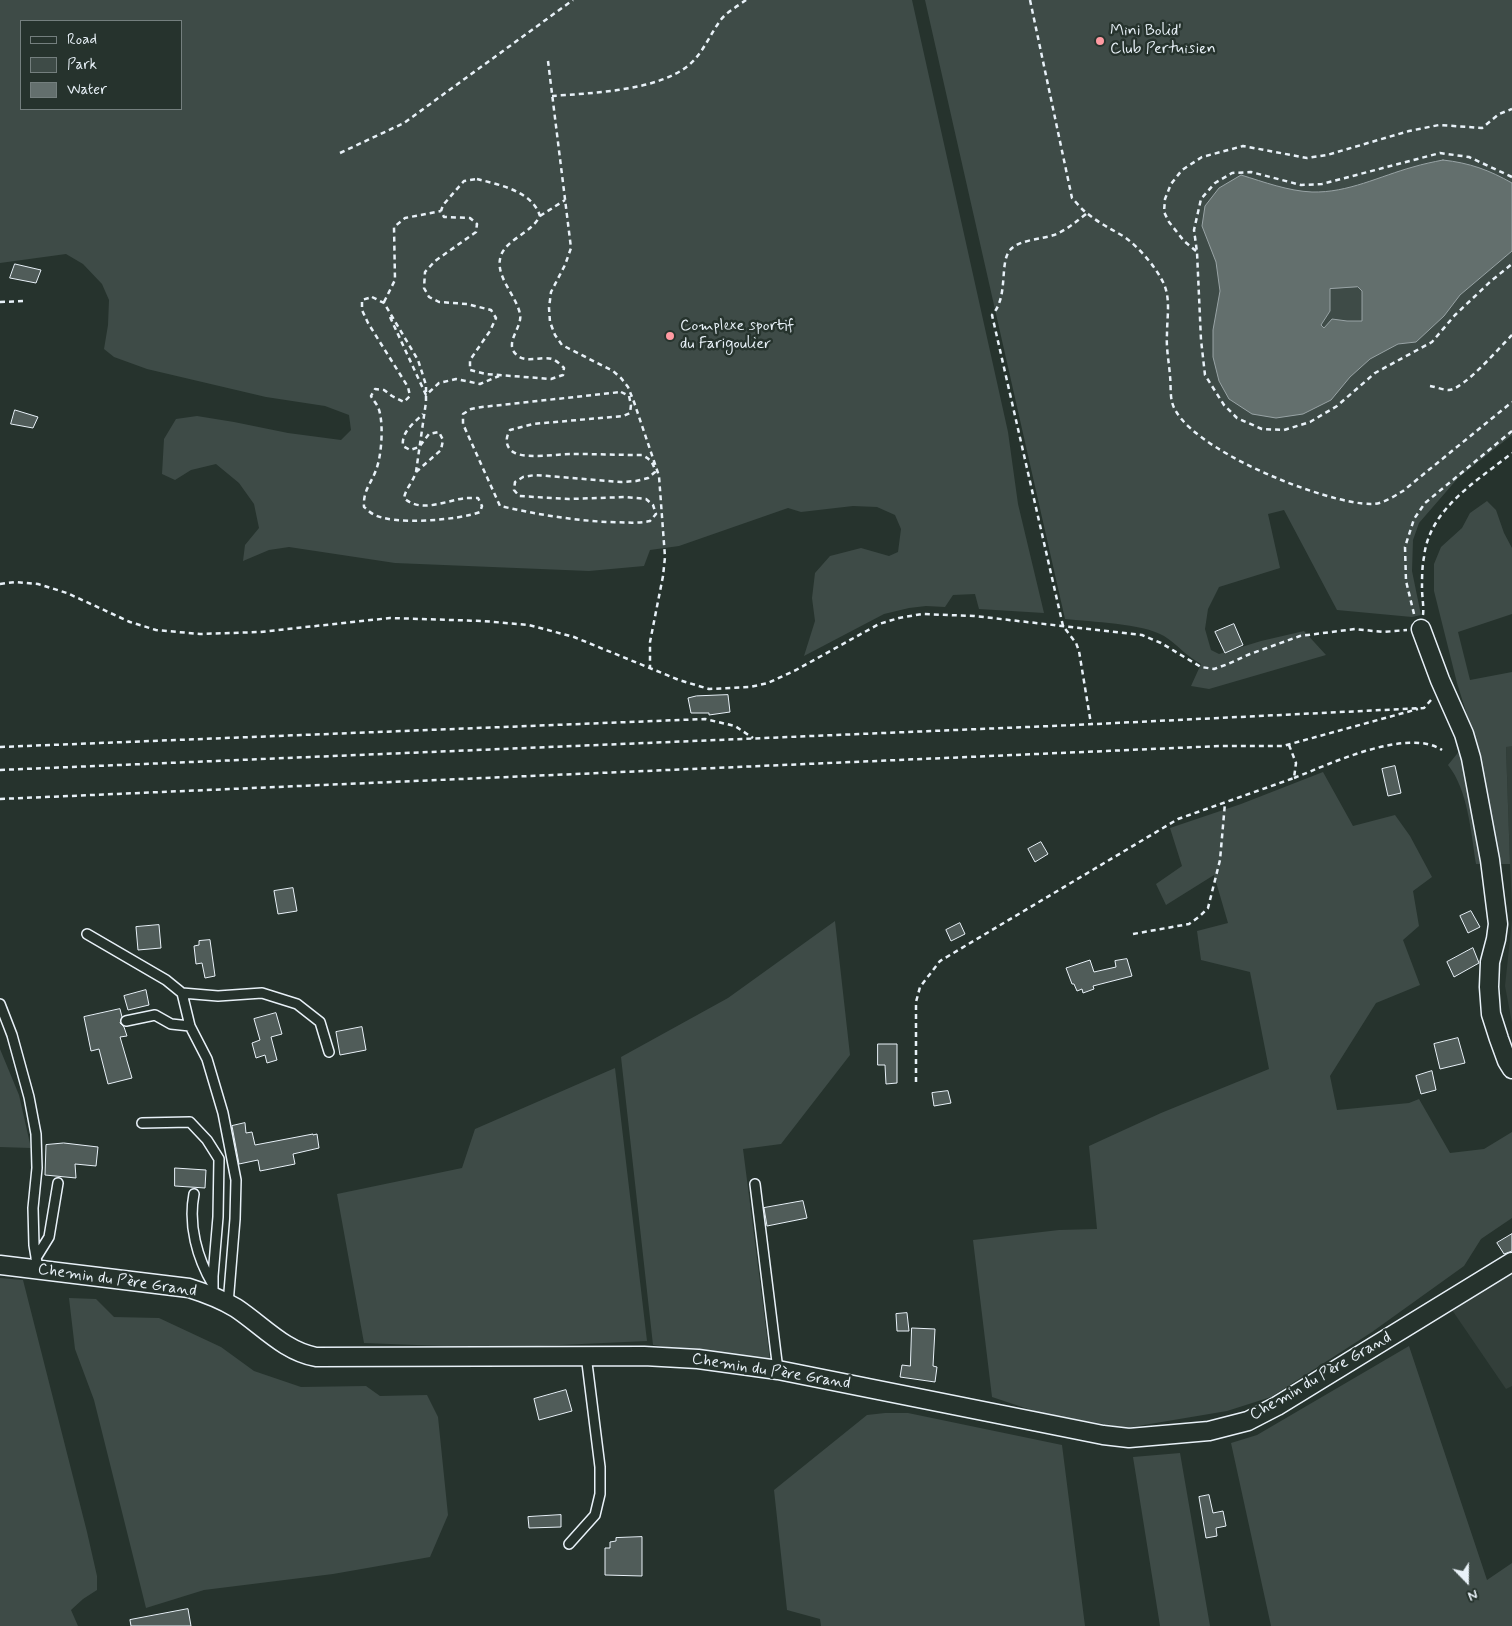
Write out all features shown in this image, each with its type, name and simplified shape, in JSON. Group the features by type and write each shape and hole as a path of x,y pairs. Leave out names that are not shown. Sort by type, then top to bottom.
{"street":[{"path":"1421,630 1440,680 1464,734 1470,758 1490,860 1498,924 1490,962 1489,987 1492,1014 1499,1039 1512,1069"},
{"name":"Chemin du Père Grand","path":"0,1265 37,1264 189,1288 218,1295 286,1345 302,1354 316,1357 586,1355 698,1359 778,1370 1103,1435 1139,1438 1209,1431 1248,1421 1277,1406 1512,1262"}],"lane":[{"path":"87,934 166,980 182,994 190,1026 207,1059 223,1114 236,1180 235,1219 218,1295"},
{"path":"182,994 218,996 262,993 297,1004 320,1022 329,1052"},
{"path":"0,1004 12,1035 29,1097 36,1134 37,1168 33,1208 37,1264"},
{"path":"126,1021 155,1015 171,1024 190,1026"},
{"path":"142,1123 190,1122 207,1140 219,1159 218,1295"},
{"path":"37,1264 48,1237 58,1183"},
{"path":"755,1184 778,1370"},
{"path":"194,1194 192,1208 196,1242 204,1269 218,1295"},
{"path":"569,1544 595,1515 600,1494 600,1467 586,1355"}],"path":[{"path":"340,153 404,123 573,0"},
{"path":"552,96 628,89 670,76 688,66 705,48 721,20 746,0"},
{"path":"1030,0 1072,198 1086,214 1124,237 1141,250 1163,282 1168,302 1167,334 1172,403 1180,417 1195,433 1247,466 1323,496 1361,504 1374,504 1387,500 1403,491 1512,402"},
{"path":"548,61 570,248 565,265 551,292 550,322 562,345 613,371 628,387 659,476 665,557 650,642 650,668"},
{"path":"1197,252 1184,241 1169,222 1164,212 1165,199 1172,184 1182,170 1202,157 1243,146 1306,158 1326,155 1408,131 1439,125 1482,128 1499,114 1512,110"},
{"path":"1512,177 1469,157 1440,153 1322,184 1301,185 1251,172 1232,173 1215,183 1201,199 1194,230 1205,375 1224,405 1237,418 1262,429 1284,430 1310,422 1337,406 1375,373 1432,342 1455,315 1490,281 1512,264"},
{"path":"540,216 537,206 528,198 506,186 478,179 464,181 443,205 441,211 444,217 470,218 477,224 476,232 430,266 425,272 424,288 429,297 439,302 467,304 491,310 496,318 490,331 470,360 470,370 486,374 551,379 563,374 564,368 553,359 524,358 517,355 512,347 512,340 519,327 520,314 504,281 500,260 503,251 534,225 540,216 565,200"},
{"path":"426,395 384,303 394,280 394,227 405,218 441,211"},
{"path":"1086,214 1069,228 1052,236 1021,243 1008,251 998,308 992,315 1063,626 1076,642 1079,652 1091,724"},
{"path":"372,297 384,303 418,360 426,385 426,395 416,472 413,482 406,490 404,498 409,503 420,505 478,498 482,506 480,512 469,516 442,520 390,519 373,514 364,506 364,496 377,468 382,425 378,408 371,396 375,389 384,390 404,402 410,396 408,387 368,323 362,310 362,300 372,297"},
{"path":"0,302 25,301"},
{"path":"1430,386 1450,390 1458,387 1468,380 1512,335"},
{"path":"426,395 439,383 456,379 480,384 500,375"},
{"path":"621,392 629,396 630,413 623,416 533,424 510,430 506,437 507,444 513,452 524,455 642,455 655,466 655,472 648,478 620,482 535,475 523,477 515,482 514,490 518,496 569,499 626,497 646,499 653,504 656,514 650,521 639,523 581,520 524,512 500,506 463,424 464,414 471,409 482,407 621,392"},
{"path":"416,472 441,450 443,440 439,432 429,434 419,447 410,450 404,446 402,440 404,435 424,413"},
{"path":"1421,630 1412,607 1406,581 1405,547 1414,519 1425,503 1512,431"},
{"path":"1421,630 1424,608 1422,588 1424,558 1426,545 1437,520 1447,507 1512,453"},
{"path":"0,584 15,582 38,584 67,593 130,622 156,630 200,634 260,632 390,618 483,621 529,625 574,637 679,680 709,689 750,687 768,683 796,670 880,624 922,614 974,616 1142,635 1161,643 1201,667 1214,668 1300,636 1355,629 1383,632 1421,630"},
{"path":"0,800 1211,746 1283,746 1424,708 1432,698 1440,680"},
{"path":"0,770 1424,708"},
{"path":"0,747 641,720 705,719 735,726 755,738"},
{"path":"916,1082 916,1002 920,987 940,960 1178,819 1382,746 1408,743 1435,746 1442,750"},
{"path":"1289,745 1296,763 1294,778"},
{"path":"1133,934 1189,924 1208,908 1220,860 1225,803"}],"shaded area":[{"path":"1506,746 1512,746 1512,905 1510,864"},
{"path":"1512,920 1512,1023 1505,986"},
{"path":"1512,1272 1512,1386 1506,1389 1450,1307"}],"green space":[{"name":"Complexe sportif du Farigoulier","path":"0,0 912,0 1008,432 1018,504 1044,613 979,609 975,594 953,595 945,607 926,606 884,614 804,656 815,621 812,598 815,573 830,556 861,548 889,556 898,552 901,529 895,515 877,507 853,506 801,512 788,508 679,546 650,550 644,566 589,571 395,563 289,547 269,550 243,561 245,545 259,528 254,504 239,483 216,464 191,470 175,480 162,474 164,439 176,419 197,416 288,433 341,440 351,430 349,415 325,406 266,397 147,369 114,357 104,349 108,325 109,300 102,284 83,264 66,254 0,263"},
{"path":"925,0 1512,0 1512,435 1458,478 1419,523 1413,540 1412,571 1421,615 1412,617 1337,610 1284,510 1268,514 1280,568 1219,587 1208,609 1205,629 1211,650 1219,654 1261,641 1304,631 1326,655 1209,689 1191,686 1201,664 1164,636 1143,628 1065,619"},
{"path":"1487,501 1496,510 1504,533 1512,548 1512,614 1458,632 1470,680 1512,672 1512,746 1506,747 1510,864 1476,864 1468,812 1455,775 1448,765 1473,734 1457,683 1434,591 1434,564 1441,547 1462,528 1470,513"},
{"path":"1323,772 1353,826 1395,815 1410,836 1432,877 1413,891 1419,926 1403,940 1420,985 1376,1003 1330,1076 1337,1110 1409,1103 1419,1099 1450,1153 1484,1149 1512,1132 1512,1218 1481,1239 1464,1266 1372,1332 1271,1397 1227,1411 1126,1428 1040,1413 992,1397 973,1240 1059,1230 1097,1229 1089,1146 1161,1113 1269,1069 1250,972 1201,960 1197,931 1228,923 1214,875 1166,905 1156,884 1182,866 1170,828 1241,804"},
{"path":"835,921 850,1055 781,1144 743,1149 770,1360 653,1345 621,1057 728,998"},
{"path":"0,1049 19,1095 31,1148 0,1147"},
{"path":"615,1068 647,1341 495,1348 364,1343 337,1194 462,1168 475,1129"},
{"path":"0,1278 23,1280 97,1576 97,1590 71,1610 78,1626 0,1626"},
{"path":"69,1298 96,1299 114,1317 159,1318 221,1347 254,1371 301,1387 366,1386 380,1396 427,1395 438,1417 448,1515 430,1557 333,1574 204,1590 146,1608 94,1400 75,1349"},
{"path":"1409,1346 1487,1580 1512,1563 1512,1626 1271,1626 1231,1443 1257,1435"},
{"path":"908,1413 1062,1445 1085,1626 821,1626 820,1619 787,1610 774,1490 867,1415"},
{"path":"1180,1453 1210,1626 1160,1626 1133,1457"}],"water":[{"path":"1443,160 1471,165 1512,183 1512,251 1460,295 1444,316 1416,342 1398,344 1370,359 1350,377 1331,400 1303,414 1276,418 1252,414 1229,399 1219,381 1213,357 1213,330 1220,291 1216,262 1202,226 1205,206 1219,188 1241,175 1294,190 1325,192 1351,187 1413,167","holes":["1358,287 1362,291 1362,321 1332,319 1324,328 1321,325 1330,311 1330,289"]}],"building":[{"path":"15,264 41,270 36,283 10,278"},
{"path":"15,410 38,417 33,428 11,424"},
{"path":"1234,624 1243,645 1225,653 1215,632"},
{"path":"728,695 730,712 709,715 709,713 691,713 688,698"},
{"path":"1395,766 1401,793 1388,796 1382,769"},
{"path":"1041,842 1048,854 1035,862 1028,849"},
{"path":"293,888 297,911 278,914 274,891"},
{"path":"1471,911 1480,927 1468,933 1460,916"},
{"path":"960,923 965,934 951,941 946,930"},
{"path":"159,925 161,948 138,950 136,927"},
{"path":"210,940 215,976 205,978 202,963 196,964 194,946 199,945 199,941"},
{"path":"1473,948 1479,963 1454,977 1447,962"},
{"path":"1127,959 1132,976 1093,986 1094,989 1083,993 1082,989 1077,991 1074,984 1072,984 1066,968 1090,960 1094,972 1116,967 1115,961"},
{"path":"146,990 149,1005 128,1010 124,996"},
{"path":"120,1009 122,1017 120,1023 124,1027 127,1036 120,1037 132,1078 108,1084 99,1049 91,1051 84,1017"},
{"path":"276,1013 282,1034 271,1037 277,1060 267,1063 265,1055 256,1058 252,1043 260,1040 254,1019"},
{"path":"362,1027 366,1050 340,1055 336,1032"},
{"path":"1458,1038 1465,1063 1440,1069 1434,1044"},
{"path":"878,1044 897,1044 897,1083 886,1084 885,1065 878,1065"},
{"path":"1432,1071 1436,1090 1421,1094 1416,1076"},
{"path":"948,1091 951,1103 934,1106 932,1093"},
{"path":"245,1123 246,1133 252,1132 255,1145 317,1134 319,1148 293,1154 295,1164 260,1171 258,1160 239,1164 232,1126"},
{"path":"64,1143 98,1147 96,1166 75,1164 76,1178 45,1175 46,1145"},
{"path":"175,1168 206,1170 205,1188 175,1186"},
{"path":"803,1201 807,1218 767,1226 764,1208"},
{"path":"1512,1234 1512,1251 1504,1254 1497,1243"},
{"path":"907,1313 909,1331 897,1331 896,1314"},
{"path":"912,1328 935,1329 933,1366 937,1367 935,1382 900,1377 902,1365 910,1366"},
{"path":"566,1390 572,1411 539,1420 534,1399"},
{"path":"1209,1495 1213,1513 1223,1511 1226,1526 1216,1528 1217,1536 1206,1538 1199,1497"},
{"path":"561,1515 561,1527 529,1528 528,1517"},
{"path":"642,1537 642,1576 605,1575 605,1548 610,1548 610,1542 616,1541 616,1538"},
{"path":"188,1609 191,1626 131,1626 130,1620"}],"place":[{"name":"Mini Bolid' Club Pertuisien","path":"1100,41"},
{"name":"Complexe sportif du Farigoulier","path":"670,336"}]}
